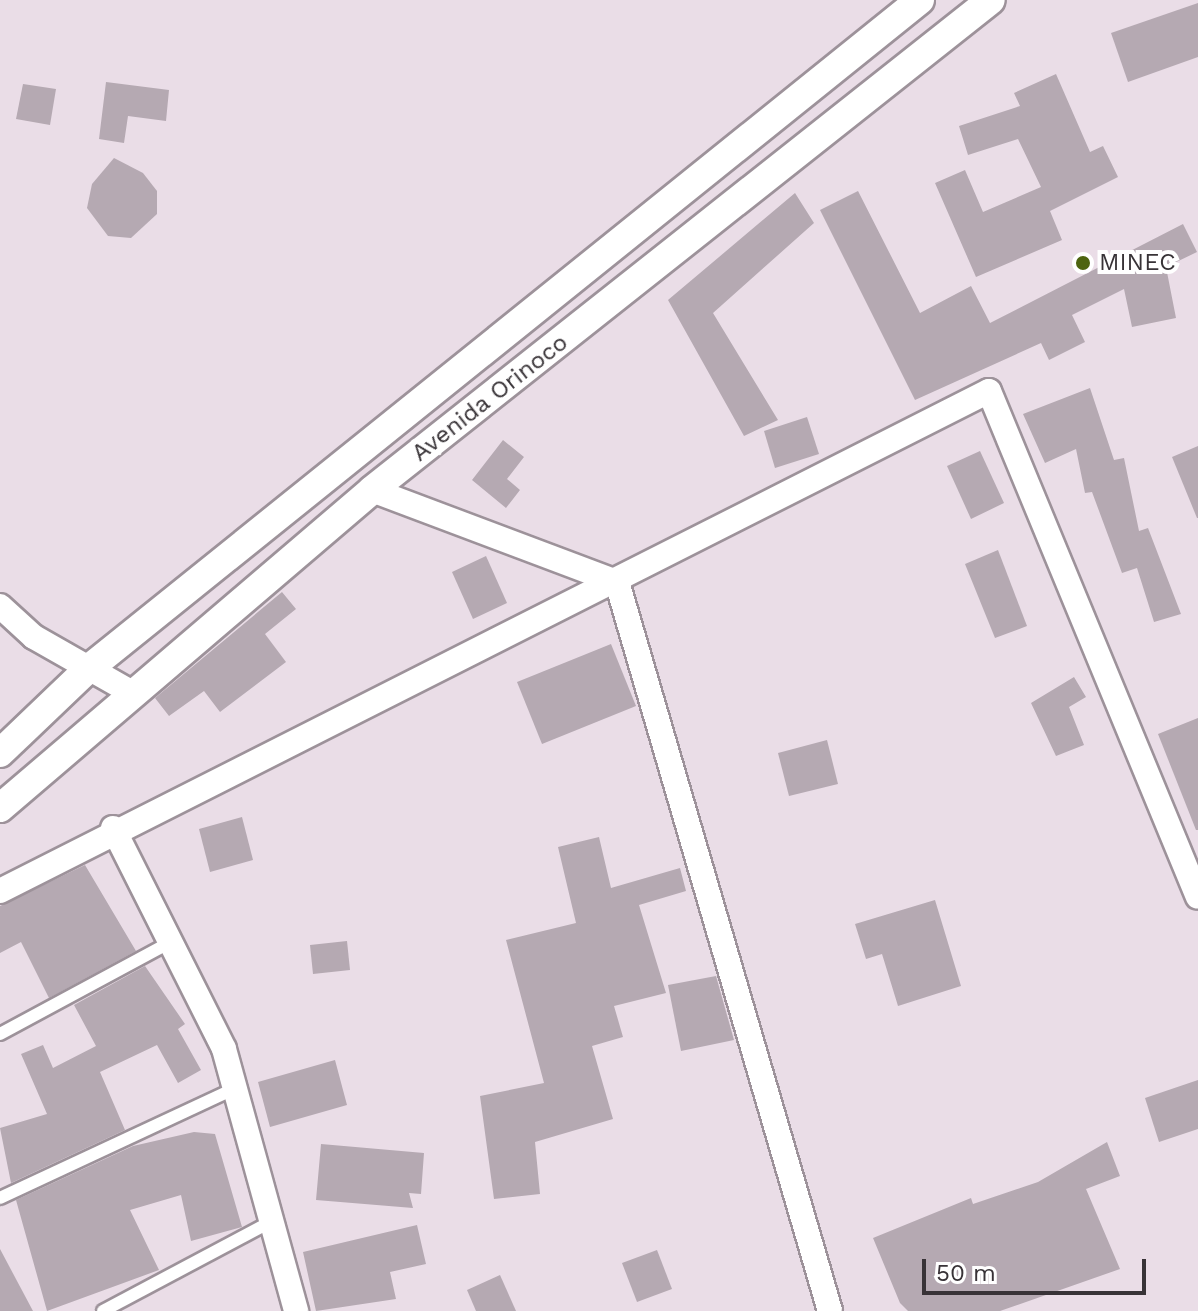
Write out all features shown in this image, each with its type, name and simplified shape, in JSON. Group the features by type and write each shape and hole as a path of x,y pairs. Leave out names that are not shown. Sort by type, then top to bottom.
{"street":[{"name":"Avenida Orinoco","path":"0,753 87,670 920,0"},
{"name":"Avenida Orinoco","path":"0,808 129,691 372,490 991,0"},
{"path":"0,891 113,828 617,582 989,391 1198,897"},
{"path":"372,490 617,582"},
{"path":"617,582 830,1311"},
{"path":"0,606 87,670 129,691"},
{"path":"113,828 174,940 234,1089 296,1311"}],"lane":[{"path":"0,1034 174,940"},
{"path":"0,1198 234,1089"},
{"path":"103,1311 272,1221"}],"building":[{"path":"1198,3 1198,57 1128,82 1111,33"},
{"path":"1056,74 1090,152 1103,146 1118,177 1050,211 1062,240 976,277 935,183 965,170 983,212 1041,187 1018,139 968,155 959,126 1020,106 1014,93"},
{"path":"106,82 169,90 166,121 128,116 124,143 99,139"},
{"path":"23,84 56,89 50,125 16,119"},
{"path":"114,158 143,173 157,191 157,214 131,238 108,236 87,208 92,184"},
{"path":"858,191 920,313 971,286 990,323 1183,224 1197,252 1166,267 1176,318 1132,327 1124,289 1072,315 1085,342 1049,360 1041,343 915,400 820,210"},
{"path":"795,193 814,223 713,313 778,420 744,436 668,300"},
{"path":"1090,388 1114,460 1124,458 1139,531 1148,528 1181,614 1154,622 1137,568 1122,573 1092,492 1085,493 1076,449 1045,463 1023,414"},
{"path":"807,417 819,454 775,468 764,431"},
{"path":"503,440 524,457 507,479 520,490 506,508 472,480"},
{"path":"1198,446 1198,518 1197,518 1172,457"},
{"path":"980,451 1004,503 971,519 947,466"},
{"path":"998,550 1027,626 995,638 965,564"},
{"path":"486,556 507,603 473,619 452,572"},
{"path":"282,592 296,609 265,634 286,662 220,712 204,691 169,716 155,698"},
{"path":"611,644 636,706 542,744 517,682"},
{"path":"1074,677 1086,697 1069,707 1084,745 1056,756 1031,703"},
{"path":"1198,718 1198,830 1196,830 1158,734"},
{"path":"827,740 838,784 789,796 778,753"},
{"path":"242,817 253,860 210,872 199,829"},
{"path":"599,837 611,888 680,868 686,891 639,905 666,993 614,1006 623,1037 592,1046 613,1119 535,1142 540,1194 494,1199 480,1096 544,1083 506,940 576,923 558,847"},
{"path":"85,865 136,951 49,998 21,942 0,953 0,906"},
{"path":"935,900 961,986 898,1006 882,954 866,959 855,924"},
{"path":"347,941 350,970 313,974 310,945"},
{"path":"145,966 185,1024 178,1029 201,1070 178,1083 157,1045 100,1072 125,1130 11,1183 0,1128 47,1114 21,1054 43,1045 53,1068 96,1046 74,1005"},
{"path":"716,976 734,1040 681,1051 668,985"},
{"path":"335,1060 347,1105 270,1127 258,1082"},
{"path":"1198,1080 1198,1129 1159,1142 1145,1098"},
{"path":"194,1132 215,1134 242,1227 191,1241 181,1195 130,1210 159,1270 47,1311 16,1200 133,1146"},
{"path":"1107,1142 1120,1176 1086,1189 1120,1269 1000,1311 908,1311 900,1303 873,1238 971,1198 973,1204 1038,1182"},
{"path":"321,1144 424,1153 421,1194 409,1193 413,1208 316,1200"},
{"path":"417,1225 426,1264 390,1272 396,1299 316,1311 303,1252"},
{"path":"0,1249 33,1311 0,1311"},
{"path":"657,1250 672,1289 637,1302 622,1263"},
{"path":"500,1275 516,1311 476,1311 467,1290"}],"place":[{"name":"MINEC","path":"1083,263"}]}
